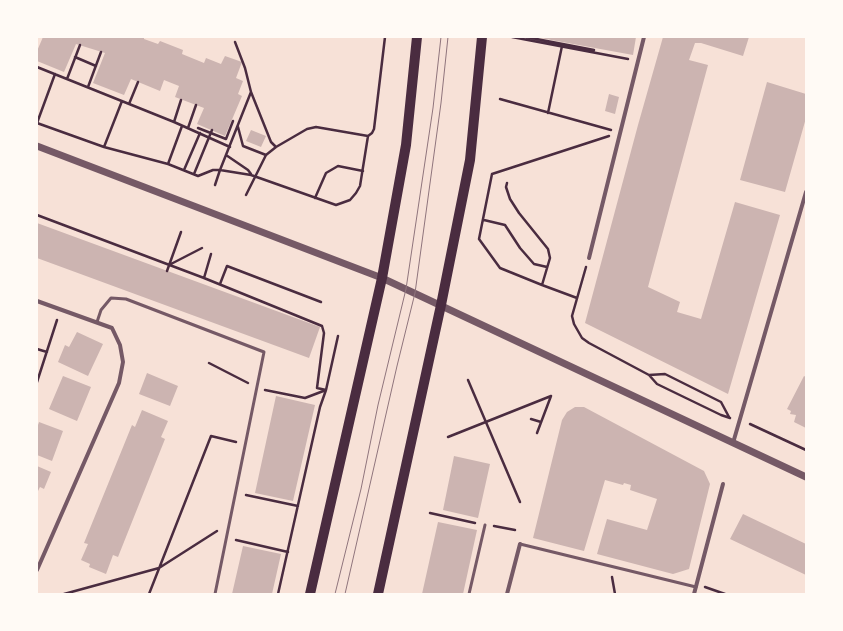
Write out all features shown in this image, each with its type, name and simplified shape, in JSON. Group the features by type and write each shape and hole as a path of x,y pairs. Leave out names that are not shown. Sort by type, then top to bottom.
{"main road":[{"path":"310,594 382,278 406,144 417,37"},
{"path":"378,594 441,305 470,160 482,37"}],"street":[{"path":"589,258 644,37"},
{"path":"37,146 382,278 806,476"},
{"path":"733,443 806,192"},
{"path":"37,301 112,328 120,345 122,362 119,383 37,570"},
{"path":"694,594 723,484"},
{"path":"507,594 520,544"}],"lane":[{"path":"97,322 101,310 111,298 126,299 264,352 215,594"},
{"path":"469,594 485,525"},
{"path":"520,544 697,585"}],"path":[{"path":"55,74 37,123 104,147 168,164 198,176 213,170 252,175 336,206 350,200 360,186 368,136 374,129 385,37"},
{"path":"512,37 639,61"},
{"path":"526,37 594,50 594,52"},
{"path":"235,42 245,68 251,92 271,142 276,147"},
{"path":"67,79 80,46"},
{"path":"548,113 562,46"},
{"path":"88,87 101,52"},
{"path":"75,57 96,66"},
{"path":"37,67 174,122 230,147"},
{"path":"129,104 138,82"},
{"path":"216,185 220,170 251,92"},
{"path":"500,99 620,132"},
{"path":"174,122 182,100"},
{"path":"104,147 122,101"},
{"path":"188,128 196,105"},
{"path":"198,128 211,131 226,139 233,121"},
{"path":"168,164 182,126"},
{"path":"237,127 243,146 266,155"},
{"path":"246,195 266,155 276,147 312,127 368,136"},
{"path":"194,174 211,131"},
{"path":"577,298 500,268 480,239 492,174 620,132"},
{"path":"184,170 200,134"},
{"path":"226,155 248,170 252,175"},
{"path":"315,198 326,173 338,166 363,171"},
{"path":"507,183 506,187 510,199 519,213 548,249 550,258 542,285"},
{"path":"37,215 220,284 322,326 324,333 317,388 326,390"},
{"path":"484,220 505,225 520,248 534,264 547,267"},
{"path":"167,271 181,232"},
{"path":"169,265 202,248"},
{"path":"204,278 211,254"},
{"path":"220,284 227,266 321,302"},
{"path":"585,268 572,316 574,324 582,338 649,375 657,384 720,415 739,420 806,450"},
{"path":"37,382 61,310"},
{"path":"278,594 320,407 326,390 338,336"},
{"path":"37,349 47,352"},
{"path":"209,363 257,388 305,398 326,390"},
{"path":"649,375 665,374 721,402 729,417"},
{"path":"468,380 520,502"},
{"path":"448,437 551,396 537,433"},
{"path":"531,419 541,422"},
{"path":"149,594 211,436 246,444"},
{"path":"235,493 298,506"},
{"path":"430,513 515,530"},
{"path":"64,594 159,568 229,524"},
{"path":"226,538 288,552"},
{"path":"612,581 615,594"},
{"path":"697,585 725,594"}],"building":[{"path":"43,37 144,37 144,39 158,44 160,41 183,50 182,54 204,63 206,58 221,64 225,56 242,62 236,78 243,81 238,94 242,96 225,136 197,124 204,108 175,97 179,86 164,80 160,91 131,79 124,95 93,83 105,53 76,44 64,72 37,61 37,51"},
{"path":"535,37 636,37 633,55"},
{"path":"663,37 749,37 743,56 701,43 695,43 689,60 708,65 648,287 680,302 677,312 701,319 735,202 780,215 728,394 585,323"},
{"path":"767,82 806,94 806,118 785,192 740,180"},
{"path":"609,94 619,97 615,114 605,111"},
{"path":"251,130 266,136 261,147 246,141"},
{"path":"37,223 320,327 309,358 37,258"},
{"path":"77,332 103,344 88,376 58,362 65,345 69,347"},
{"path":"147,373 178,386 170,406 139,394"},
{"path":"63,376 91,387 77,421 49,409"},
{"path":"804,376 806,377 806,428 794,422 796,415 790,414 791,411 787,409"},
{"path":"276,396 315,405 293,501 255,493"},
{"path":"575,407 584,407 704,471 710,484 689,569 673,574 597,554 607,519 647,530 657,499 630,490 631,485 624,483 623,485 605,480 584,551 533,538 562,420 567,412"},
{"path":"142,410 168,421 161,437 165,439 118,557 113,555 106,574 89,567 90,564 81,560 88,544 84,543 132,425 135,427"},
{"path":"39,422 63,431 52,461 37,455 37,428"},
{"path":"454,456 490,464 478,518 443,510"},
{"path":"37,466 51,472 44,489 40,487 37,493"},
{"path":"743,514 806,544 806,575 730,539"},
{"path":"438,522 477,530 463,594 422,594"},
{"path":"243,546 281,554 272,594 232,594"}],"tram line":[{"path":"335,594 361,489 378,405 406,289 433,108 441,37"},
{"path":"345,594 415,293 441,103 448,37"}]}
